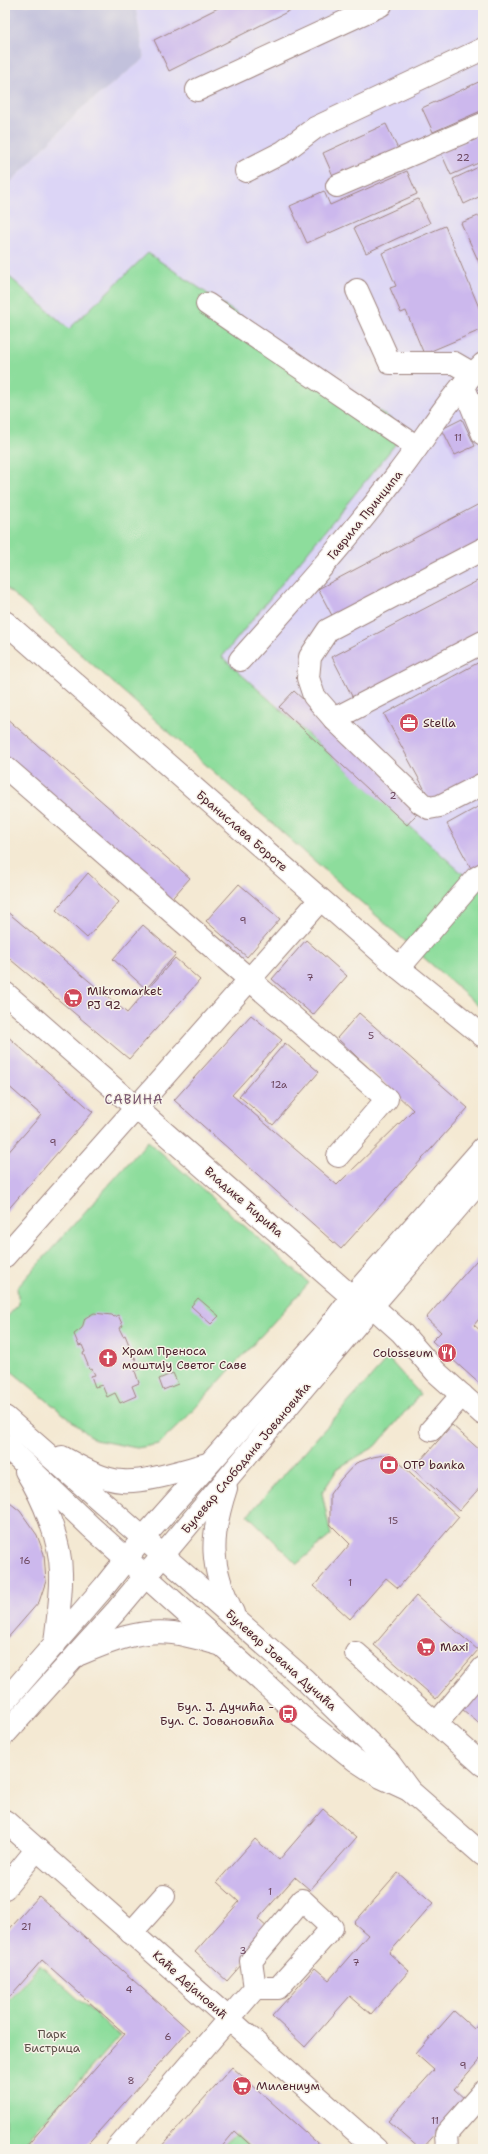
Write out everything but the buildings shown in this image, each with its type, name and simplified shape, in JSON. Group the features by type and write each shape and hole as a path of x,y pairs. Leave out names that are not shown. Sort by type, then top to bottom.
{"street":[{"path":"197,90 381,5"},
{"path":"246,171 283,152 315,128 483,49"},
{"path":"337,186 483,124"},
{"path":"357,290 390,363 454,362 473,374 483,434"},
{"path":"207,304 417,447"},
{"name":"Гаврила Принципа","path":"240,660 337,550 473,374"},
{"path":"483,549 328,630 310,657 308,678 314,696 334,719 421,803 429,808 440,806 483,784"},
{"name":"Бранислава Бороте","path":"5,622 398,968 483,1036"},
{"path":"334,719 483,642"},
{"path":"5,767 386,1099 338,1156"},
{"path":"398,968 476,878 483,874"},
{"path":"5,1256 320,900"},
{"name":"Владике Ћирића","path":"5,993 352,1297"},
{"name":"Булевар Слободана Јовановића","path":"5,1701 55,1644 142,1538 322,1337 352,1297 483,1148"},
{"name":"Булевар Слободана Јовановића","path":"5,1734 164,1555 372,1306 483,1178"},
{"path":"372,1306 401,1332 436,1372 483,1414"},
{"path":"431,1430 462,1395"},
{"path":"5,1417 28,1474 46,1511 58,1544 61,1579 55,1644"},
{"path":"16,1445 72,1462 103,1476 123,1481 143,1479 208,1464"},
{"name":"Булевар Јована Дучића","path":"16,1445 164,1555 361,1733 388,1761 410,1791 483,1855"},
{"name":"Булевар Јована Дучића","path":"16,1445 91,1527 304,1719 355,1760 381,1777 410,1791"},
{"path":"229,1478 217,1517 214,1557 222,1590 237,1621"},
{"path":"73,1656 135,1634 172,1633 220,1644"},
{"path":"356,1653 483,1765"},
{"path":"436,1724 483,1668"},
{"name":"Каће Дејановић","path":"5,1821 376,2149"},
{"path":"5,1888 37,1849"},
{"path":"131,1933 164,1896"},
{"path":"117,2149 255,1988"},
{"path":"448,2149 446,2134 483,2092"}],"shaded area":[{"path":"5,5 135,5 144,59 83,107 5,188"},
{"path":"135,5 483,5 483,892 407,825 422,808 294,691 279,707 222,657 406,430 69,329 5,273 5,188 83,107 144,59"}],"green space":[{"path":"148,253 407,430 222,657 483,892 483,1010 5,587 5,273 69,329"},
{"path":"148,1141 309,1283 187,1417 159,1444 137,1448 95,1440 10,1370 10,1354 5,1349 5,1319 19,1304 17,1288"},
{"path":"388,1358 420,1394 376,1446 338,1468 322,1493 331,1535 297,1564 248,1515"},
{"name":"Парк Бистрица","path":"40,1965 120,2036 20,2149 5,2149 5,2004"},
{"path":"235,2133 253,2149 221,2149"}],"place":[{"name":"Stella","path":"409,723"},
{"name":"Mikromarket PJ 92","path":"73,998"},
{"name":"Colosseum","path":"447,1353"},
{"name":"Храм Преноса моштију Светог Саве","path":"108,1358"},
{"name":"OTP banka","path":"389,1465"},
{"name":"Maxi","path":"426,1647"},
{"name":"Бул. Ј. Дучића - Бул. С. Јовановића","path":"288,1714"},
{"name":"Милениум","path":"242,2086"}],"district":[{"name":"САВИНА","path":"134,1099"}]}
